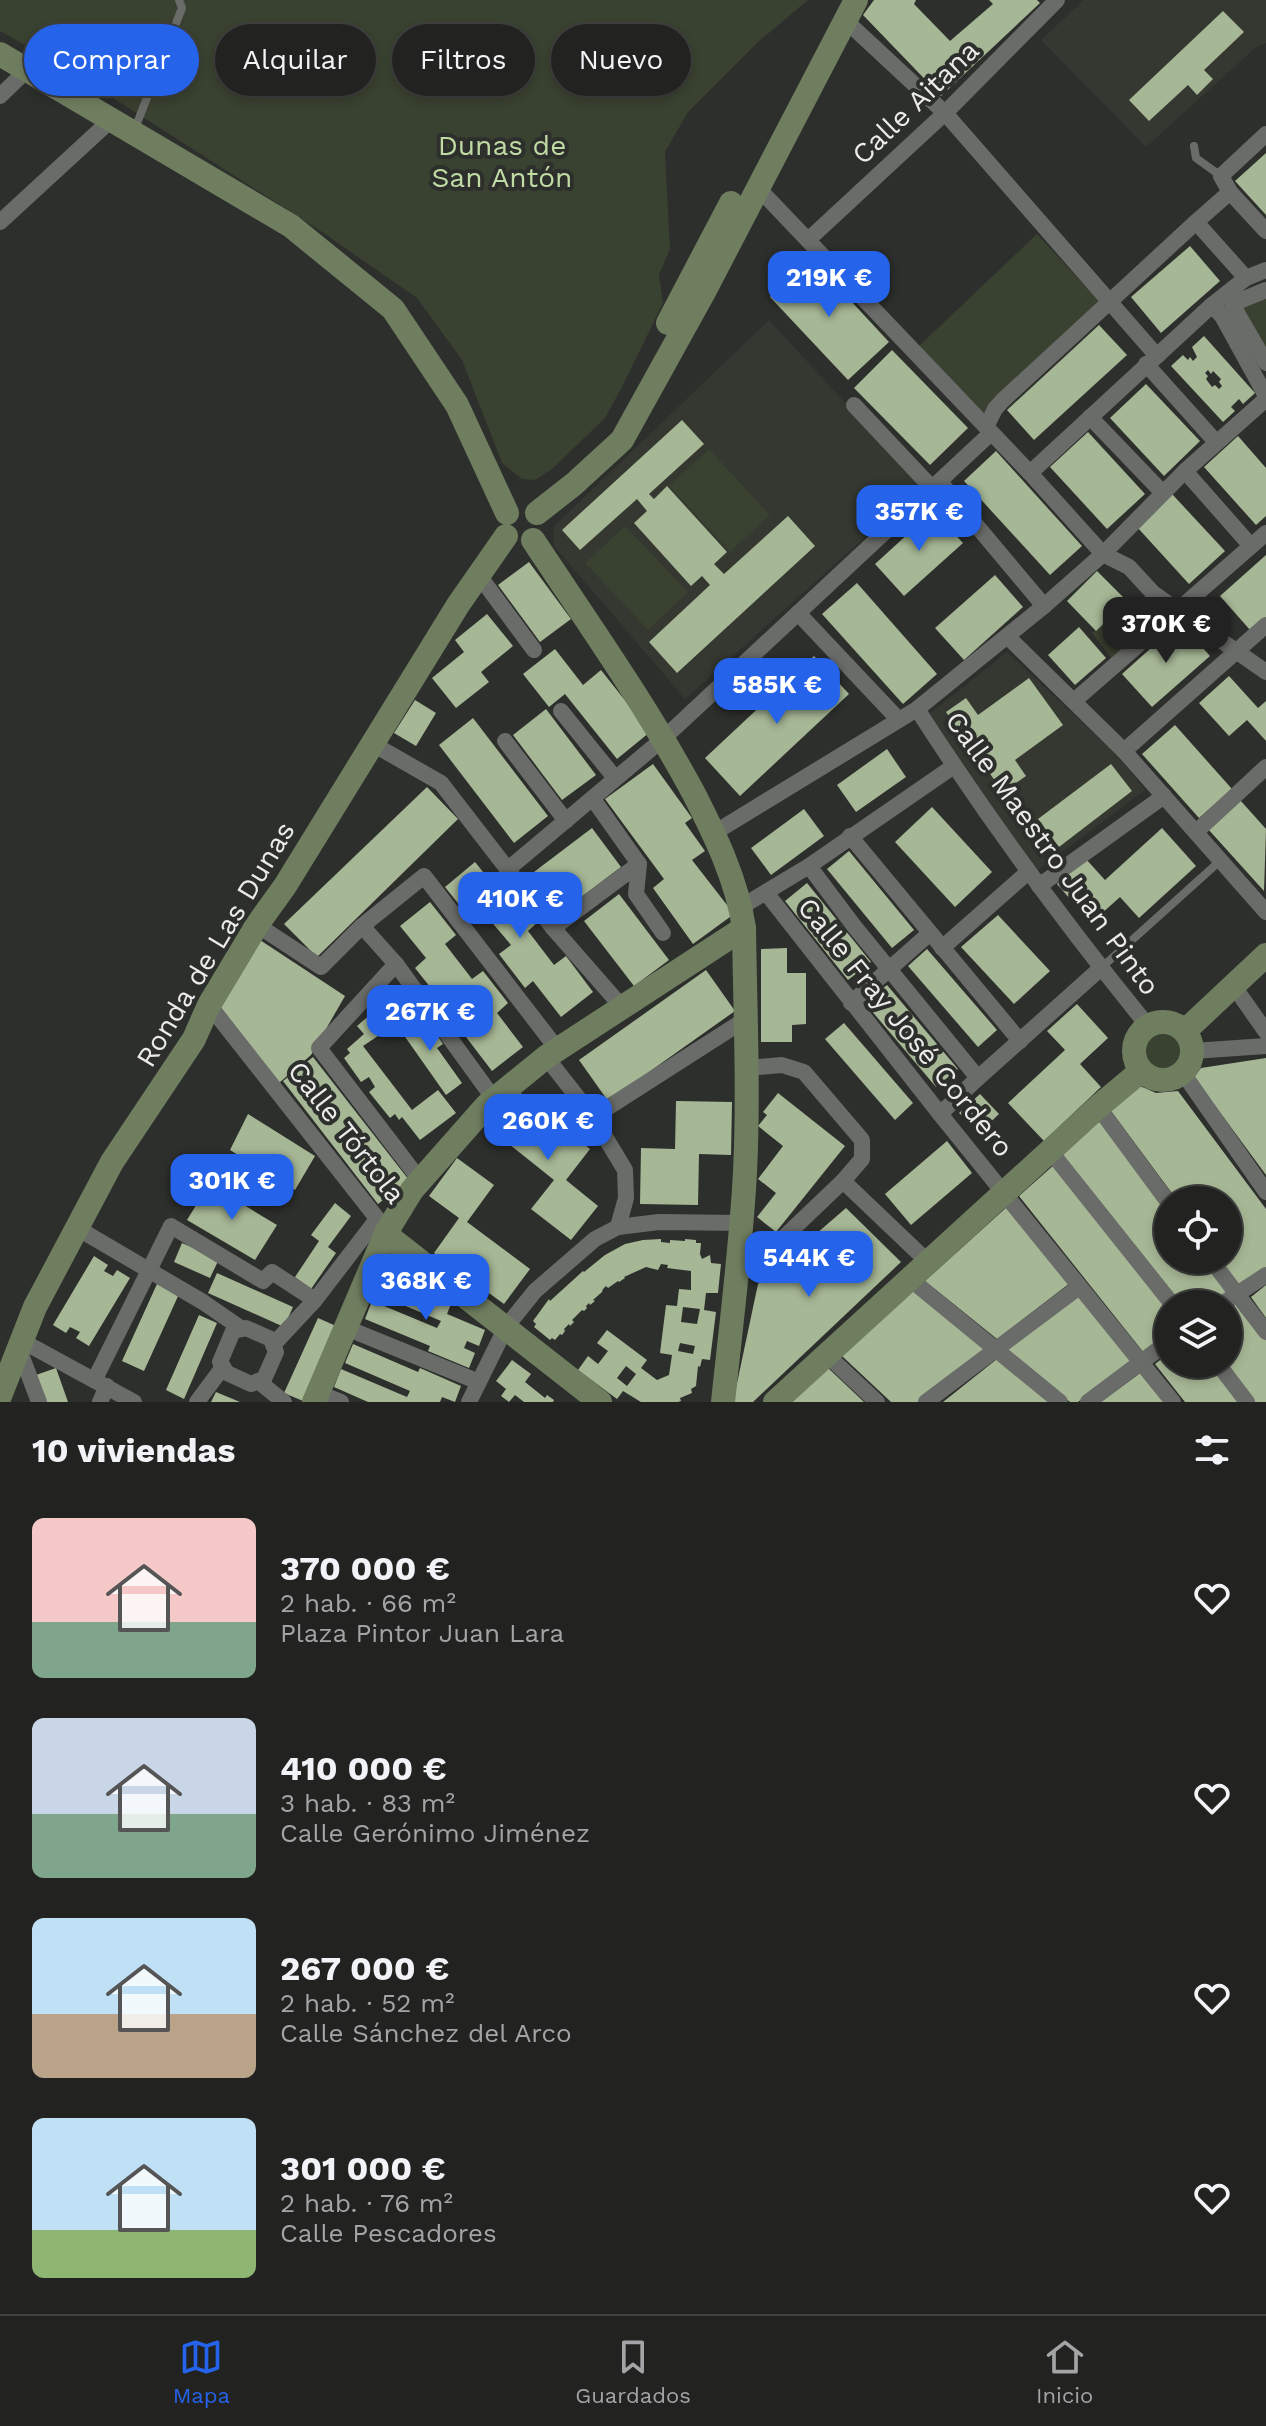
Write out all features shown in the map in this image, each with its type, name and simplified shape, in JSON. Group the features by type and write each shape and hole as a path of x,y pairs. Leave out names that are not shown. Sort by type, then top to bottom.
{"street":[{"name":"Calle Aitana","path":"808,240 945,113 1057,0"},
{"path":"519,517 611,430 847,7"},
{"path":"519,517 574,484 622,440 758,188 847,7"},
{"path":"847,7 945,113 1109,303 1216,442"},
{"path":"0,54 24,68"},
{"path":"0,96 24,73"},
{"path":"72,96 291,226 393,309 457,405 519,517"},
{"path":"0,222 112,119"},
{"path":"1266,134 1221,176 1230,192 1266,231"},
{"path":"758,188 1030,473 1103,554 1129,567 1153,593 1266,672"},
{"path":"507,870 664,738 936,485 989,430 995,409 1002,401 1230,192"},
{"path":"1196,222 1246,278"},
{"path":"1030,473 1212,305 1246,278 1266,270"},
{"path":"1266,290 1232,304 1266,363"},
{"path":"714,833 917,709 1008,637 1103,554 1162,492 1266,398 1222,316 1212,305"},
{"path":"854,405 936,485 1044,606"},
{"path":"1090,417 1162,492"},
{"path":"1185,471 1251,546"},
{"path":"519,517 540,518 540,530 533,540 664,738 714,833 743,918 748,1068 742,1223 723,1402"},
{"name":"Ronda de Las Dunas","path":"0,1399 35,1307 112,1162 194,1039 209,1005 371,743 478,574 519,517"},
{"path":"1074,701 1266,533"},
{"path":"478,574 534,650"},
{"path":"798,613 898,719"},
{"path":"1124,751 1266,625"},
{"path":"1008,637 1124,751 1266,912"},
{"name":"Calle Maestro Juan Pinto","path":"917,709 1028,872 1148,1026"},
{"path":"561,711 615,778"},
{"path":"505,741 566,821"},
{"path":"371,743 441,783 553,928 622,1007"},
{"path":"273,1345 494,1099 743,918 767,894 954,766"},
{"path":"1196,832 1266,767"},
{"path":"1039,886 1164,796"},
{"path":"593,799 639,864 636,894 663,933"},
{"path":"850,836 1020,1041"},
{"path":"553,928 639,864"},
{"path":"809,866 978,1078"},
{"path":"942,948 1028,872"},
{"path":"257,925 321,967 362,926 424,876 552,1054 625,1170 626,1198 618,1227"},
{"name":"Calle Fray José Cordero","path":"767,894 851,1003 1173,1402"},
{"path":"362,926 396,964 494,1099"},
{"path":"851,1003 930,933"},
{"path":"1266,955 1233,985 1187,1052 1166,1081 1157,1080 1141,1071 1134,1052 1140,1033 1157,1022 1167,1022 1187,1052 1266,1192"},
{"path":"396,964 319,1048 420,1180"},
{"path":"940,1114 1101,968"},
{"path":"1233,985 1266,1032"},
{"name":"Calle Tórtola","path":"209,1005 393,1240 600,1402"},
{"path":"593,1117 746,1019"},
{"path":"1187,1052 1266,1046"},
{"path":"737,1275 756,1264 862,1159 862,1140 804,1072 782,1065 748,1068"},
{"path":"775,1402 1141,1071"},
{"path":"1098,1107 1156,1186"},
{"path":"1051,1152 1161,1290"},
{"path":"843,1181 919,1271 994,1350 1060,1402"},
{"path":"470,1402 506,1327 535,1291 595,1239 618,1227 659,1222 742,1223"},
{"path":"324,1399 344,1327 382,1225"},
{"path":"101,1389 148,1269 171,1226 263,1281 272,1272 315,1300"},
{"path":"77,1228 203,1302 242,1329"},
{"path":"1242,1291 1266,1275"},
{"path":"926,1402 1079,1287"},
{"path":"1242,1310 1266,1332"},
{"path":"344,1327 479,1382"},
{"path":"246,1328 271,1339 273,1345 276,1352 264,1379 251,1384 227,1373 220,1362 233,1331 246,1328"},
{"path":"20,1345 101,1389 134,1402"},
{"path":"20,1345 39,1402"},
{"path":"1088,1402 1154,1353"},
{"path":"827,1355 877,1402"},
{"path":"197,1402 223,1367"},
{"path":"1229,1378 1247,1402"},
{"path":"258,1381 284,1402"}],"lane":[{"path":"134,132 182,8 179,0"},
{"path":"1194,146 1196,158 1221,176"},
{"path":"1101,968 1221,860"}],"shaded area":[{"path":"1084,0 1266,0 1266,43 1255,48 1146,147 1041,40"},
{"path":"769,320 922,486 685,699 554,546 554,526"},
{"path":"1007,652 1117,755 1145,790 1038,870 923,719"}],"green space":[{"name":"Dunas de San Antón","path":"0,0 808,0 758,42 688,112 665,152 670,249 659,275 663,303 605,418 552,469 535,480 522,479 502,463 462,360 417,298 322,232 110,96 199,96 199,24 24,24 23,44 0,31"},
{"path":"1037,234 1100,302 982,414 919,346"},
{"path":"1266,294 1266,357 1239,305"},
{"path":"709,449 770,515 730,552 669,486"},
{"path":"625,526 688,592 648,630 585,563"},
{"path":"1128,603 1157,639 1120,669 1092,633"},
{"path":"1163,1029 1178,1035 1184,1050 1178,1065 1163,1071 1148,1065 1142,1050 1148,1035"}],"building":[{"path":"874,0 916,0 914,4 950,41 993,4 989,0 1037,0 1040,3 941,96 863,15"},
{"path":"1223,11 1244,32 1204,70 1213,79 1197,95 1188,85 1149,121 1129,100"},
{"path":"1266,153 1266,215 1235,181"},
{"path":"1190,246 1220,281 1161,333 1131,297"},
{"path":"811,258 889,342 848,380 770,297"},
{"path":"1099,325 1127,355 1034,440 1007,410"},
{"path":"1204,336 1255,393 1243,404 1239,399 1231,407 1235,411 1223,422 1171,366 1183,355 1193,361 1197,357 1192,347","holes":["1208,370 1211,374 1213,371 1221,379 1219,389 1215,385 1212,387 1206,379"]},
{"path":"892,350 968,428 930,465 854,388"},
{"path":"1146,384 1200,441 1164,476 1110,418"},
{"path":"682,420 704,444 649,494 654,499 667,486 727,552 714,564 724,574 788,516 815,546 677,673 649,642 710,585 702,576 691,586 634,523 647,511 637,499 580,550 562,530"},
{"path":"1088,432 1145,494 1107,529 1050,467"},
{"path":"1238,436 1266,468 1266,516 1256,525 1204,467"},
{"path":"996,451 1082,546 1050,575 964,481"},
{"path":"1172,494 1225,551 1189,584 1137,527"},
{"path":"933,511 963,543 904,596 875,564"},
{"path":"1266,555 1266,617 1251,631 1220,596"},
{"path":"529,562 571,619 540,642 498,585"},
{"path":"1097,571 1127,601 1096,631 1067,601"},
{"path":"995,575 1023,607 964,660 935,628"},
{"path":"857,583 937,674 903,704 822,614"},
{"path":"487,614 513,646 481,672 489,682 456,708 432,678 464,652 455,640"},
{"path":"1180,622 1210,656 1152,707 1122,674"},
{"path":"1079,627 1106,658 1075,685 1048,655"},
{"path":"555,649 583,685 601,670 650,732 617,759 565,694 549,707 523,674"},
{"path":"814,656 849,694 740,796 705,758"},
{"path":"1229,676 1258,708 1266,701 1266,741 1247,720 1229,736 1199,703"},
{"path":"1029,678 1063,725 1015,760 1026,776 1003,792 946,712 966,698 978,715"},
{"path":"415,700 436,713 416,746 394,733"},
{"path":"546,709 596,775 562,800 513,735"},
{"path":"473,718 548,816 514,843 439,745"},
{"path":"1175,725 1232,789 1199,818 1142,754"},
{"path":"887,749 906,777 856,812 837,785"},
{"path":"653,764 692,818 685,823 705,851 692,860 734,914 693,944 653,888 664,879 605,799"},
{"path":"1111,764 1132,791 1059,847 1038,819"},
{"path":"427,787 458,819 317,957 284,924"},
{"path":"1240,800 1266,829 1264,891 1208,829"},
{"path":"932,807 992,872 955,907 895,842"},
{"path":"804,809 824,836 771,875 751,848"},
{"path":"592,828 621,867 560,913 530,875"},
{"path":"1162,828 1196,866 1139,918 1120,897 1091,923 1057,884 1085,858 1105,880"},
{"path":"849,851 914,930 892,948 827,869"},
{"path":"475,862 504,898 513,889 539,921 528,931 554,965 566,956 593,992 561,1017 533,981 525,988 499,954 511,945 484,913 473,922 445,887"},
{"path":"807,883 871,962 848,980 785,901"},
{"path":"619,894 669,960 634,986 584,921"},
{"path":"430,902 456,935 445,944 472,979 483,971 508,1003 497,1013 523,1047 492,1071 466,1037 479,1027 453,994 442,1002 415,968 426,958 400,926"},
{"path":"998,915 1050,971 1014,1004 961,947"},
{"path":"260,940 345,996 311,1055 279,1083 219,1005"},
{"path":"787,948 787,973 806,973 806,1024 792,1025 792,1042 761,1042 761,949"},
{"path":"927,949 997,1030 978,1047 908,966"},
{"path":"706,970 735,1011 608,1101 579,1060"},
{"path":"887,985 958,1069 936,1087 865,1003"},
{"path":"1077,1004 1108,1038 1080,1064 1101,1087 1044,1141 1008,1103 1065,1050 1047,1031"},
{"path":"378,1008 385,1017 389,1013 396,1024 363,1046 412,1110 438,1090 456,1113 420,1140 402,1117 399,1120 395,1114 390,1118 369,1092 375,1087 369,1077 361,1082 344,1058 350,1053 347,1049 364,1034 357,1026"},
{"path":"409,1016 416,1026 426,1019 443,1044 437,1048 462,1083 446,1095 396,1024"},
{"path":"844,1023 913,1103 895,1120 825,1039"},
{"path":"313,1057 409,1180 378,1204 283,1081"},
{"path":"1266,1058 1266,1175 1194,1077 1201,1068"},
{"path":"1140,1086 1156,1093 1178,1091 1266,1209 1266,1268 1240,1286 1231,1274 1242,1274 1242,1186 1167,1186 1111,1111"},
{"path":"519,1092 590,1149 566,1180 598,1206 571,1240 531,1209 554,1180 490,1129"},
{"path":"778,1093 845,1146 776,1232 757,1217 776,1193 758,1179 783,1146 758,1126 767,1115 763,1112"},
{"path":"980,1094 999,1114 979,1133 959,1113"},
{"path":"676,1101 732,1102 731,1155 699,1154 698,1205 640,1204 641,1148 675,1149"},
{"path":"248,1114 315,1156 295,1190 230,1150"},
{"path":"1101,1120 1154,1191 1154,1269 1063,1155"},
{"path":"947,1141 972,1173 911,1225 885,1194"},
{"path":"457,1158 494,1185 467,1222 530,1269 504,1304 434,1253 459,1218 429,1196"},
{"path":"1055,1164 1154,1290 1154,1346 1144,1353 1019,1196"},
{"path":"209,1184 277,1225 255,1260 187,1220"},
{"path":"335,1203 351,1216 328,1247 336,1253 311,1289 295,1277 319,1241 311,1235"},
{"path":"1008,1206 1070,1283 997,1339 925,1281"},
{"path":"846,1208 901,1262 753,1402 733,1402 758,1284"},
{"path":"661,1239 661,1242 670,1243 670,1240 696,1240 696,1243 701,1243 702,1259 710,1255 711,1263 721,1264 718,1293 706,1293 704,1310 716,1312 710,1360 702,1359 696,1386 691,1389 692,1393 678,1402 641,1402 623,1391 617,1399 578,1370 588,1356 598,1364 608,1351 597,1343 607,1330 647,1360 641,1368 657,1380 669,1375 672,1355 660,1353 666,1305 677,1306 679,1289 691,1290 691,1271 667,1268 668,1265 661,1264 658,1270 646,1267 608,1288 606,1286 555,1340 550,1340 534,1327 536,1324 533,1321 549,1299 583,1271 625,1244","holes":["683,1307 700,1309 697,1324 681,1322","680,1343 695,1346 693,1354 678,1351","626,1366 636,1374 627,1386 617,1378"]},
{"path":"182,1243 219,1259 210,1278 174,1262"},
{"path":"94,1256 108,1265 104,1271 113,1276 117,1270 130,1278 89,1346 76,1338 80,1332 70,1327 66,1333 53,1325"},
{"path":"217,1273 293,1307 284,1327 208,1293"},
{"path":"1158,1274 1214,1274 1226,1290 1171,1290"},
{"path":"382,1276 451,1304 447,1314 485,1330 479,1346 467,1341 464,1348 475,1353 469,1368 428,1351 430,1346 365,1319 372,1301 437,1328 441,1321 375,1293"},
{"path":"157,1284 179,1294 144,1371 122,1361"},
{"path":"1266,1285 1266,1318 1251,1297"},
{"path":"913,1291 985,1350 919,1402 891,1402 842,1356"},
{"path":"1079,1295 1134,1361 1078,1402 1070,1402 1007,1350"},
{"path":"1242,1309 1266,1340 1266,1402 1254,1402 1238,1378 1242,1378"},
{"path":"199,1315 217,1323 184,1399 166,1390"},
{"path":"318,1318 336,1326 303,1401 284,1393"},
{"path":"353,1344 418,1372 420,1368 461,1386 455,1402 442,1397 440,1402 368,1402 334,1387 341,1369 407,1397 410,1391 345,1363"},
{"path":"997,1359 1051,1402 943,1402"},
{"path":"512,1360 531,1374 525,1382 553,1402 524,1402 515,1395 509,1402 501,1396 506,1389 496,1381"},
{"path":"827,1367 864,1402 792,1402"},
{"path":"56,1368 68,1402 46,1402 36,1375"},
{"path":"1143,1371 1167,1402 1101,1402"},
{"path":"1166,1378 1221,1378 1240,1402 1185,1402"},
{"path":"216,1392 240,1402 211,1402"}]}
